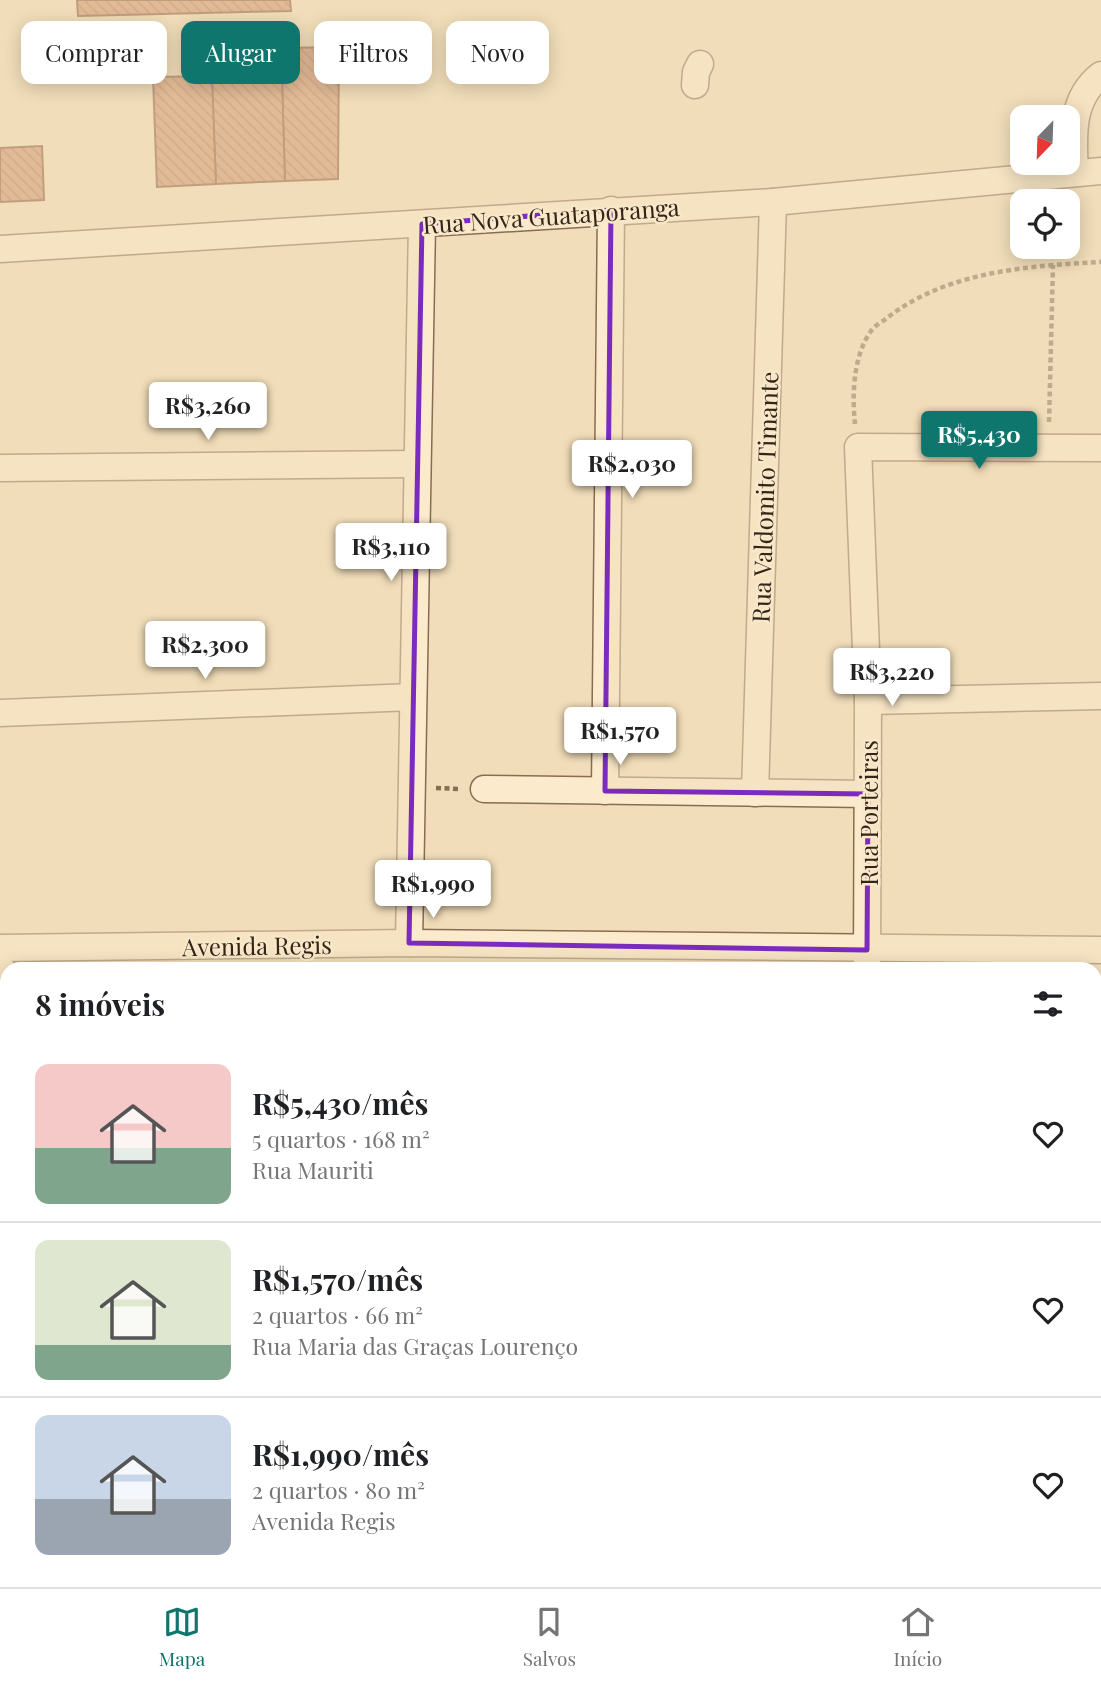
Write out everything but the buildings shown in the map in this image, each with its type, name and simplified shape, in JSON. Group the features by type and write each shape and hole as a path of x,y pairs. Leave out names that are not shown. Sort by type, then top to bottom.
{"street":[{"path":"1088,172 1075,114 1089,84 1101,75"},
{"name":"Rua Nova Guataporanga","path":"0,249 773,202 1088,172"},
{"name":"Rua Valdomito Timante","path":"755,793 773,202"},
{"path":"606,791 611,210"},
{"path":"409,943 422,224"},
{"path":"858,447 1101,448"},
{"name":"Rua Porteiras","path":"858,447 868,701 867,960"},
{"path":"0,468 417,464"},
{"path":"0,713 413,696"},
{"path":"868,701 1101,696"},
{"path":"484,789 868,794"},
{"name":"Avenida Regis","path":"0,948 409,943 867,960 1101,950"}],"path":[{"path":"858,447 854,415 856,368 871,330 900,308 942,287 999,272 1101,262"},
{"path":"1049,448 1053,265"},
{"path":"411,788 484,789"}],"highlighted area":[{"path":"611,210 605,791 868,794 867,950 409,943 422,224"}]}
